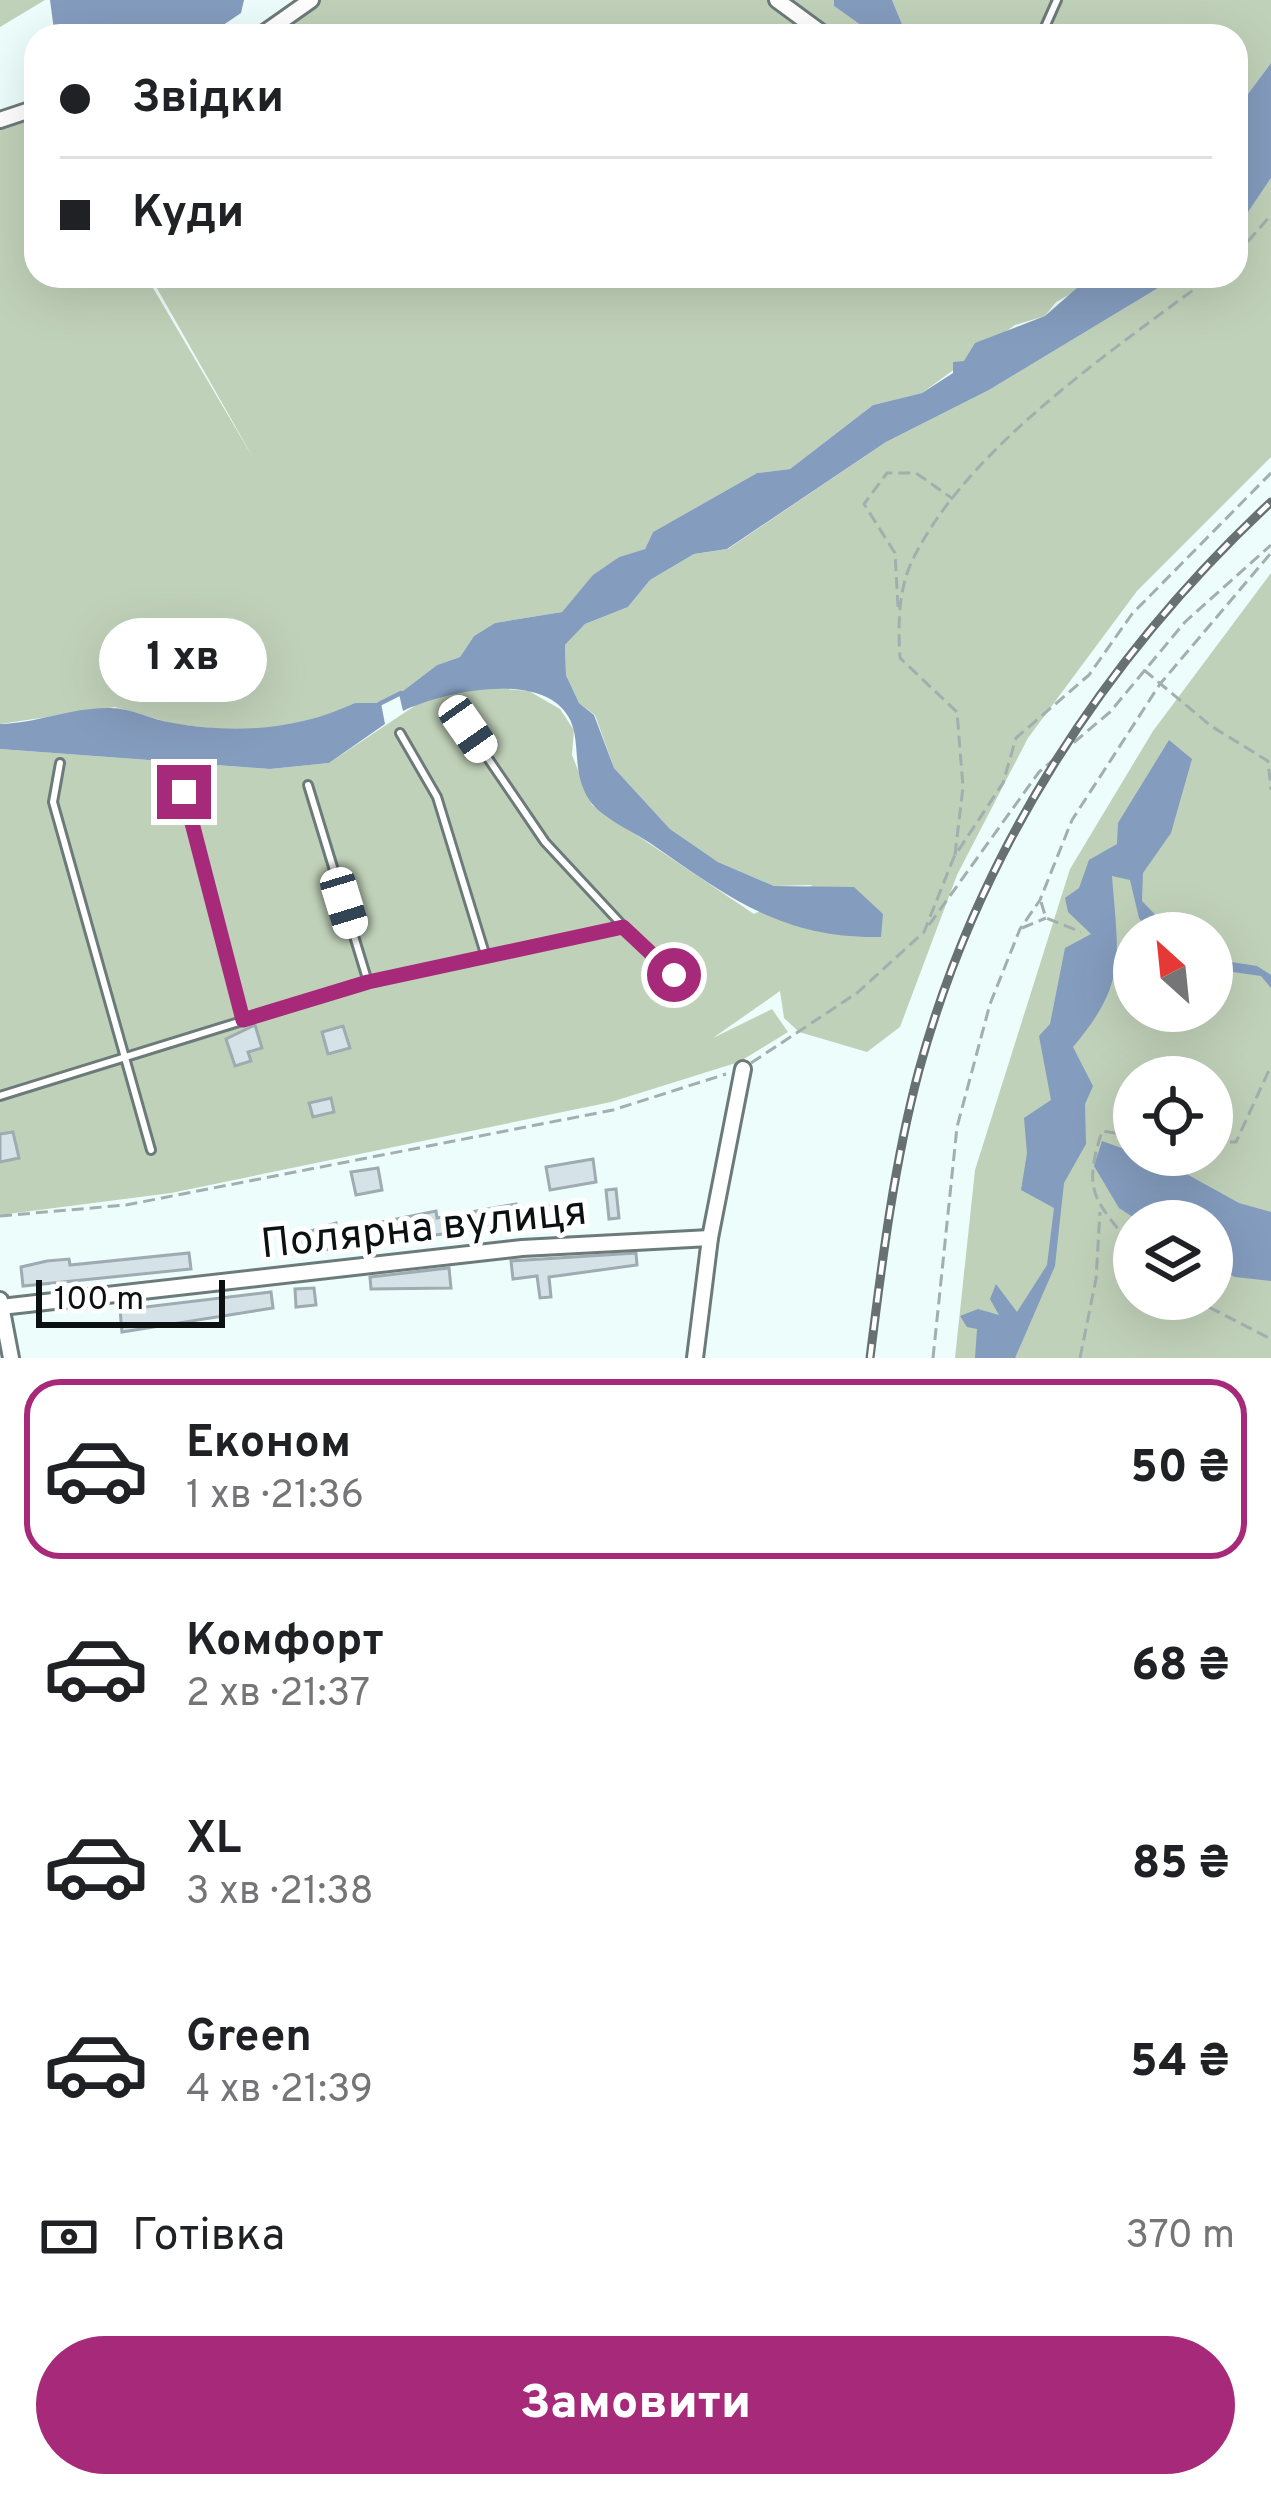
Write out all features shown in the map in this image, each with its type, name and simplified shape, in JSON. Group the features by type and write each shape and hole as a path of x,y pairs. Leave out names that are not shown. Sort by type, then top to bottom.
{"street":[{"path":"277,24 310,0"},
{"path":"777,0 810,24"},
{"path":"695,1358 710,1238 742,1069"},
{"name":"Полярна вулиця","path":"1,1304 523,1249 710,1238"},
{"path":"1,1304 11,1358"}],"lane":[{"path":"468,729 545,842 674,975"},
{"path":"400,733 437,797 486,957"},
{"path":"59,763 53,802 151,1150"},
{"path":"308,785 368,982"},
{"path":"184,792 243,1020"},
{"path":"0,1096 368,982 623,927"}],"path":[{"path":"1248,241 1271,215"},
{"path":"898,616 912,560 986,456 1197,288"},
{"path":"954,500 916,473 887,472 864,504 895,554 900,658 957,712 963,787 954,857"},
{"path":"924,932 954,857 1003,782 1016,738 1089,675 1132,614 1271,473"},
{"path":"0,1216 126,1205 613,1110 742,1069 857,993 924,932 1040,772 1110,712 1185,622 1271,545"},
{"path":"933,1358 960,1112 990,1004 1020,929 1040,900 1072,820 1160,684 1271,553"},
{"path":"1144,670 1211,726 1268,761"},
{"path":"1271,754 1271,790"},
{"path":"1040,900 1046,918"},
{"path":"1020,929 1046,918 1081,932"},
{"path":"1233,1142 1271,1066"},
{"path":"1080,1358 1096,1279 1100,1210 1089,1171 1102,1131 1113,1133"},
{"path":"1100,1210 1113,1225"},
{"path":"1233,1320 1271,1339"}],"green space":[{"path":"0,0 45,0 0,27"},
{"path":"311,0 834,0 834,6 859,24 277,24"},
{"path":"892,0 1271,0 1271,63 1248,94 1248,24 902,24"},
{"path":"24,112 24,288 153,288 255,461 157,288 1081,288 1056,302 1045,316 1015,325 922,393 873,405 790,469 757,473 653,532 645,549 619,557 594,575 562,612 495,623 474,636 460,657 437,665 381,703 355,703 321,719 249,732 174,724 115,707 0,724 0,120"},
{"path":"1271,178 1271,457 1137,591 1028,738 957,875 900,1027 867,1052 799,1032 784,1018 780,991 713,1038 772,1009 788,1032 739,1062 611,1102 171,1193 0,1215 0,749 270,769 329,763 422,701 473,686 529,691 560,709 574,730 572,755 592,805 754,914 813,885 774,886 718,862 670,829 614,768 595,715 579,703 566,675 565,645 585,624 628,607 650,580 694,554 728,549 886,442 989,390 1158,288 1248,288 1248,212"},
{"path":"1271,573 1271,1358 955,1358 975,1170 1070,869 1153,731"}],"water":[{"path":"50,0 244,0 241,13 225,24 53,24"},
{"path":"834,0 892,0 902,24 859,24 834,6"},
{"path":"1271,63 1271,178 1248,212 1248,94"},
{"path":"1077,288 1158,288 989,390 886,442 727,549 694,554 650,580 628,607 585,624 565,645 566,675 579,703 594,715 614,768 670,829 718,862 774,886 854,887 883,914 881,937 814,931 758,911 610,819 585,792 574,731 564,710 547,697 524,690 471,691 403,711 399,694 437,665 460,657 474,636 495,623 562,612 593,575 619,557 645,549 653,532 757,473 790,469 873,405 922,393 953,373 953,362 964,361 975,343 1045,316"},
{"path":"355,703 381,703 385,724 329,763 270,769 0,749 0,724 96,708 173,723 243,729 311,719"},
{"path":"1169,740 1192,759 1171,833 1143,873 1142,901 1153,912 1138,912 1130,880 1112,876 1113,976 1103,1004 1073,1047 1093,1086 1085,1104 1086,1144 1064,1183 1055,1266 1015,1358 975,1358 977,1329 967,1327 960,1316 978,1309 999,1315 990,1299 996,1284 1017,1312 1047,1265 1054,1208 1021,1190 1027,1153 1024,1118 1051,1100 1039,1036 1050,1024 1065,948 1091,934 1068,912 1065,898 1079,888 1089,860 1117,844 1118,823"},
{"path":"1233,962 1257,966 1271,975 1271,988 1261,976 1233,972"},
{"path":"1102,1141 1113,1145 1113,1176 1190,1176 1239,1203 1271,1212 1271,1281 1233,1276 1233,1200 1114,1200 1094,1166"}],"building":[{"path":"255,1025 262,1048 248,1052 251,1061 235,1066 226,1039"},
{"path":"343,1026 350,1048 328,1054 322,1032"},
{"path":"331,1098 334,1112 313,1117 309,1103"},
{"path":"13,1132 19,1158 0,1162 0,1134"},
{"path":"593,1159 596,1182 550,1190 546,1167"},
{"path":"378,1168 382,1190 356,1195 351,1172"},
{"path":"616,1189 619,1218 609,1219 606,1190"},
{"path":"516,1204 517,1211 553,1205 555,1219 285,1255 282,1240 336,1223 337,1231 436,1211 437,1218"},
{"path":"189,1253 191,1269 23,1286 21,1267 47,1261 69,1259 70,1265"},
{"path":"636,1253 637,1265 549,1277 551,1297 540,1298 537,1276 513,1279 511,1261"},
{"path":"449,1268 451,1288 371,1289 370,1277"},
{"path":"314,1288 316,1305 296,1307 295,1289"},
{"path":"271,1292 273,1308 122,1332 120,1310"}],"waterway":[{"path":"379,704 401,693"}],"railway":[{"path":"870,1358 910,1105 945,989 976,910 1013,834 1103,691 1155,625 1271,502"}],"route":[{"path":"184,792 243,1020 368,982 623,927 674,975"}]}
